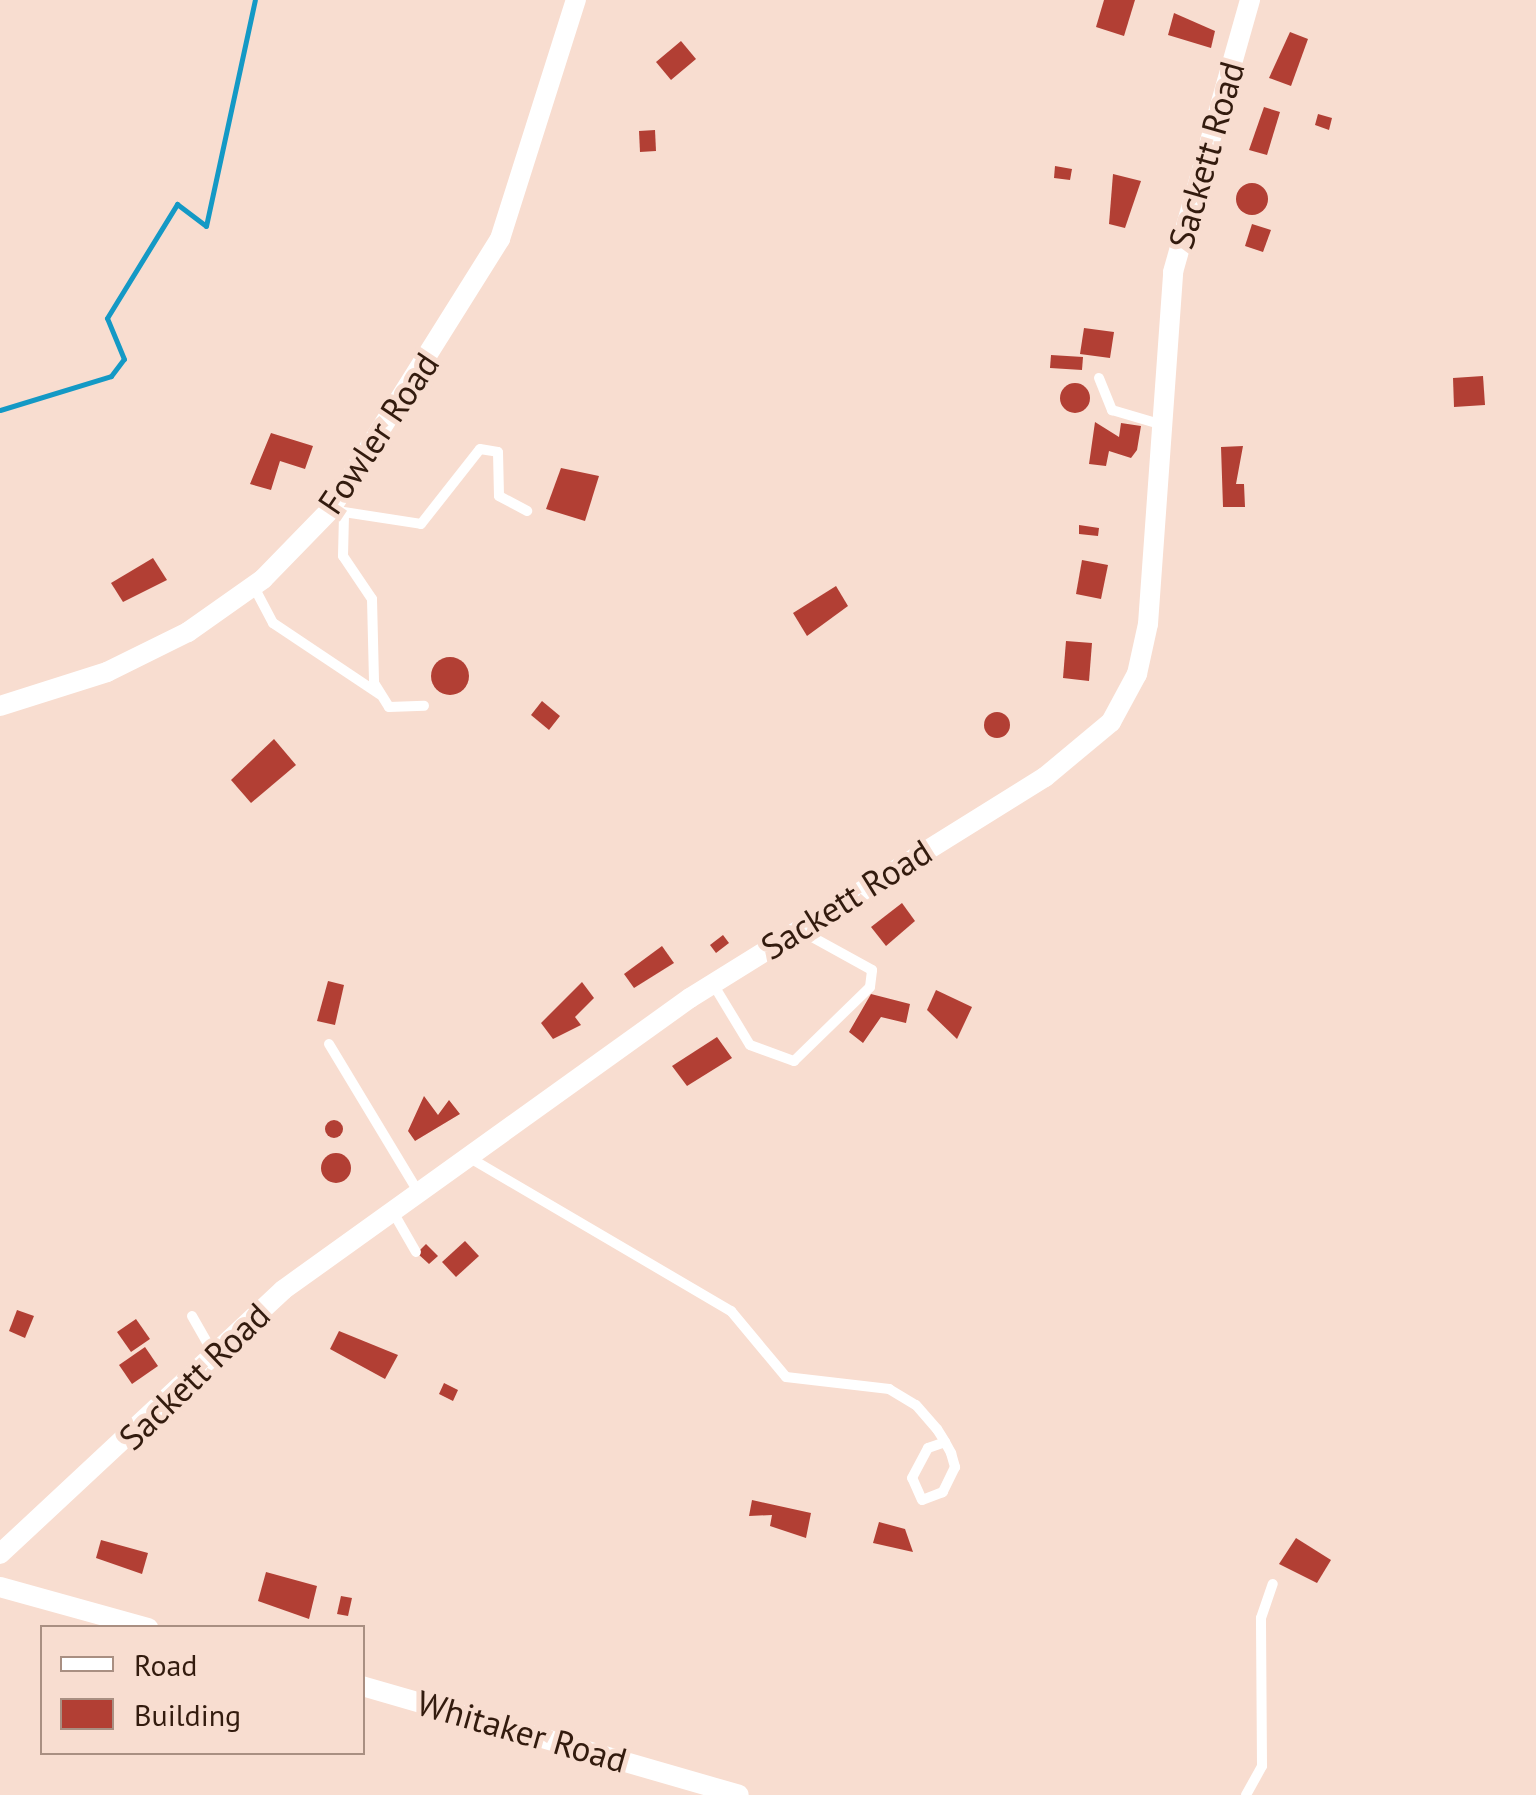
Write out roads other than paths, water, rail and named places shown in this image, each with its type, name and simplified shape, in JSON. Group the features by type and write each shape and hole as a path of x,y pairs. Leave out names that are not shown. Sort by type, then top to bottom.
{"street":[{"name":"Fowler Road","path":"0,706 148,654 254,586 337,512 500,239 576,0"},
{"name":"Sackett Road","path":"5,1550 212,1351 393,1212 796,928 1046,777 1111,722 1137,674 1148,624 1156,422 1172,272 1250,0"},
{"path":"0,1587 137,1625"},
{"name":"Whitaker Road","path":"365,1687 738,1795"}],"lane":[{"path":"1099,378 1112,410 1156,422"},
{"path":"380,694 372,599 344,556 337,512 421,524 480,449 498,452 500,496 527,511"},
{"path":"254,586 273,624 380,694 389,707 424,706"},
{"path":"713,984 750,1045 794,1061 870,987 872,970 796,928"},
{"path":"329,1044 420,1194"},
{"path":"470,1158 731,1311 786,1377 889,1389 944,1442 955,1467 943,1492 922,1500 912,1478 928,1448 944,1442"},
{"path":"393,1212 416,1252"},
{"path":"192,1316 212,1351"},
{"path":"1246,1795 1262,1766 1262,1618 1273,1584"}],"waterway":[{"path":"0,410 111,376 124,359 107,318 177,204 206,226 255,0"}]}
